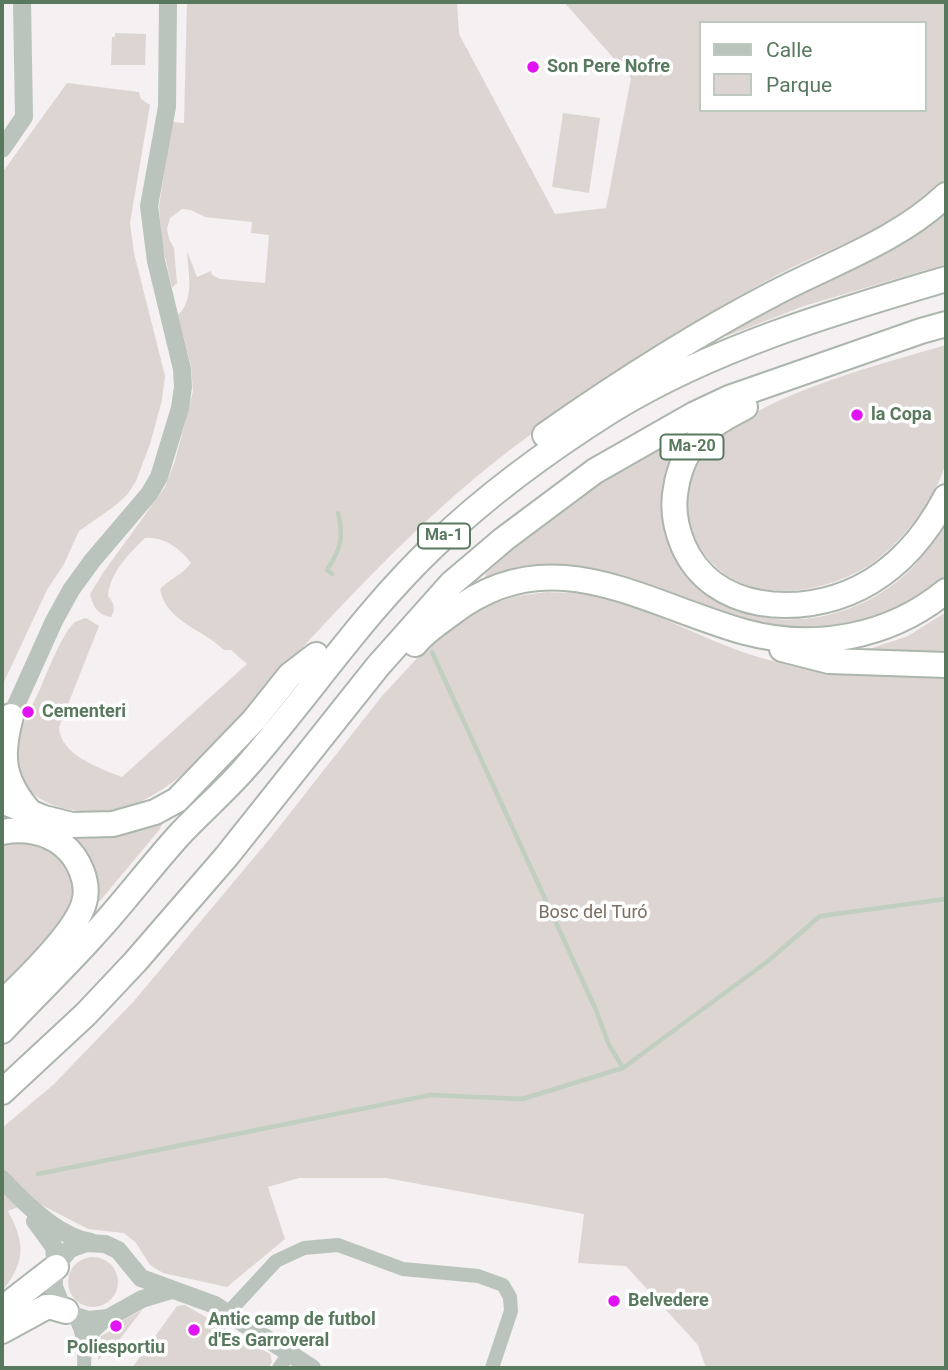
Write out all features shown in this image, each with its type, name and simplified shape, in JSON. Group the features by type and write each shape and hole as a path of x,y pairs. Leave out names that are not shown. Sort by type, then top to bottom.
{"highway":[{"path":"180,835 234,757 316,655 409,548 471,493 538,440 614,387 771,294 896,231 946,195"},
{"name":"Ma-1","path":"2,1031 93,937 180,835 245,768 391,592 434,545 480,505 547,454 614,409 718,358 832,314 946,279"},
{"name":"Ma-1","path":"2,1092 77,1022 135,962 226,857 379,666 451,584 563,493 661,432 729,398 937,327"},
{"name":"Ma-20","path":"937,327 902,349 757,400 704,432 689,452 680,472 674,496 675,522 687,554 697,569 711,582 728,593 752,602 796,605 850,592 882,574 917,542 946,497"},
{"path":"311,752 362,710 421,637 467,601 512,582 547,578 590,580 642,595 716,624 793,640 840,639 886,626 918,611 942,594"},
{"path":"747,632 770,645 829,661 946,665"},
{"path":"2,817 35,822 99,825 142,817 177,800 254,720 290,675 316,655"},
{"path":"6,726 5,769 15,794 35,822"},
{"path":"2,801 57,840 75,859 85,881 84,904 71,926 37,970 2,1003"},
{"path":"2,832 23,830 35,822"},
{"path":"2,1309 56,1267"},
{"path":"2,1331 46,1307 69,1313"}],"street":[{"path":"2,149 24,117 22,2"},
{"path":"6,726 71,590 155,485 180,408 183,377 156,261 149,206 167,107 168,2"},
{"path":"2,1179 22,1200 60,1231 79,1239 105,1244 118,1251 141,1278 203,1300 227,1314 284,1361 312,1368"},
{"path":"22,1200 32,1218 50,1239 56,1256 54,1287 57,1298 78,1322 83,1335 84,1363"},
{"path":"56,1267 70,1249 93,1242"},
{"path":"227,1314 276,1261 304,1248 338,1245 403,1269 478,1276 503,1285 510,1297 511,1311 492,1368"},
{"path":"84,1363 94,1331 127,1301 132,1286 129,1267"},
{"path":"69,1313 88,1320 113,1315 142,1299 172,1290"}],"green space":[{"path":"187,2 457,2 459,34 555,214 606,208 631,78 564,2 946,2 946,180 930,195 894,219 785,271 691,325 513,447 443,506 377,569 219,741 183,775 142,801 128,806 96,812 79,811 47,803 34,795 24,784 16,760 16,748 24,723 60,644 74,623 86,618 99,626 59,727 61,737 73,753 82,759 122,777 247,664 231,650 224,650 186,624 170,610 160,589 191,563 177,548 165,541 145,538 121,564 112,579 108,596 114,609 111,617 97,610 90,594 165,487 175,461 193,391 191,366 178,315 189,294 187,251 197,277 211,271 212,275 220,279 265,283 269,235 251,233 252,222 205,217 182,209 170,218 167,229 174,248 177,283 172,288 161,239 159,206 172,122 184,123"},
{"path":"115,33 146,34 145,65 111,65 112,37 115,37"},
{"path":"67,83 139,92 141,99 150,105 130,223 134,253 165,376 162,400 150,444 136,481 127,495 79,531 64,564 47,590 2,686 2,173"},
{"path":"563,113 600,118 589,193 552,187"},
{"path":"946,206 946,264 804,306 727,336 725,332"},
{"path":"946,345 946,462 926,505 892,546 868,566 842,579 788,591 761,589 737,581 715,567 698,545 685,507 687,486 694,465 714,437 758,411 810,388"},
{"path":"692,431 686,443 684,567 696,586 717,601 754,615 778,619 825,616 848,609 890,587 909,571 946,519 946,576 908,604 863,623 816,630 772,627 719,613 485,577 486,573 510,552 584,494"},
{"name":"Bosc del Turó","path":"547,592 579,593 627,605 742,652 786,664 832,670 946,675 946,1368 706,1368 698,1345 626,1266 578,1263 584,1214 386,1178 299,1178 268,1187 285,1239 227,1287 163,1273 150,1265 136,1243 124,1233 88,1229 34,1201 8,1211 18,1234 20,1253 15,1271 2,1292 2,1128 53,1085 134,1001 272,836 382,696 431,643 454,623 485,606 518,596"},
{"path":"946,612 946,658 863,651 908,636"},
{"path":"159,821 162,824 160,829 100,901 94,902 68,831"},
{"path":"17,841 49,848 66,864 73,883 70,902 61,922 31,960 2,989 2,844"},
{"path":"93,1257 111,1264 118,1282 111,1300 93,1307 75,1300 68,1282 75,1264"},
{"name":"Antic camp de futbol d'Es Garroveral","path":"185,1305 270,1354 272,1362 268,1368 132,1368 177,1306"},
{"path":"142,1310 117,1343 98,1360 101,1336"}],"waterway":[{"path":"332,574 327,570 340,543 338,513"},
{"path":"432,652 596,1010 609,1045 623,1068"},
{"path":"38,1174 430,1095 522,1099 623,1068 768,961 820,916 946,899"}],"place":[{"name":"Son Pere Nofre","path":"533,67"},
{"name":"la Copa","path":"857,415"},
{"name":"Cementeri","path":"28,712"},
{"name":"Belvedere","path":"614,1301"},
{"name":"Poliesportiu","path":"116,1326"},
{"name":"Antic camp de futbol d'Es Garroveral","path":"194,1330"}]}
